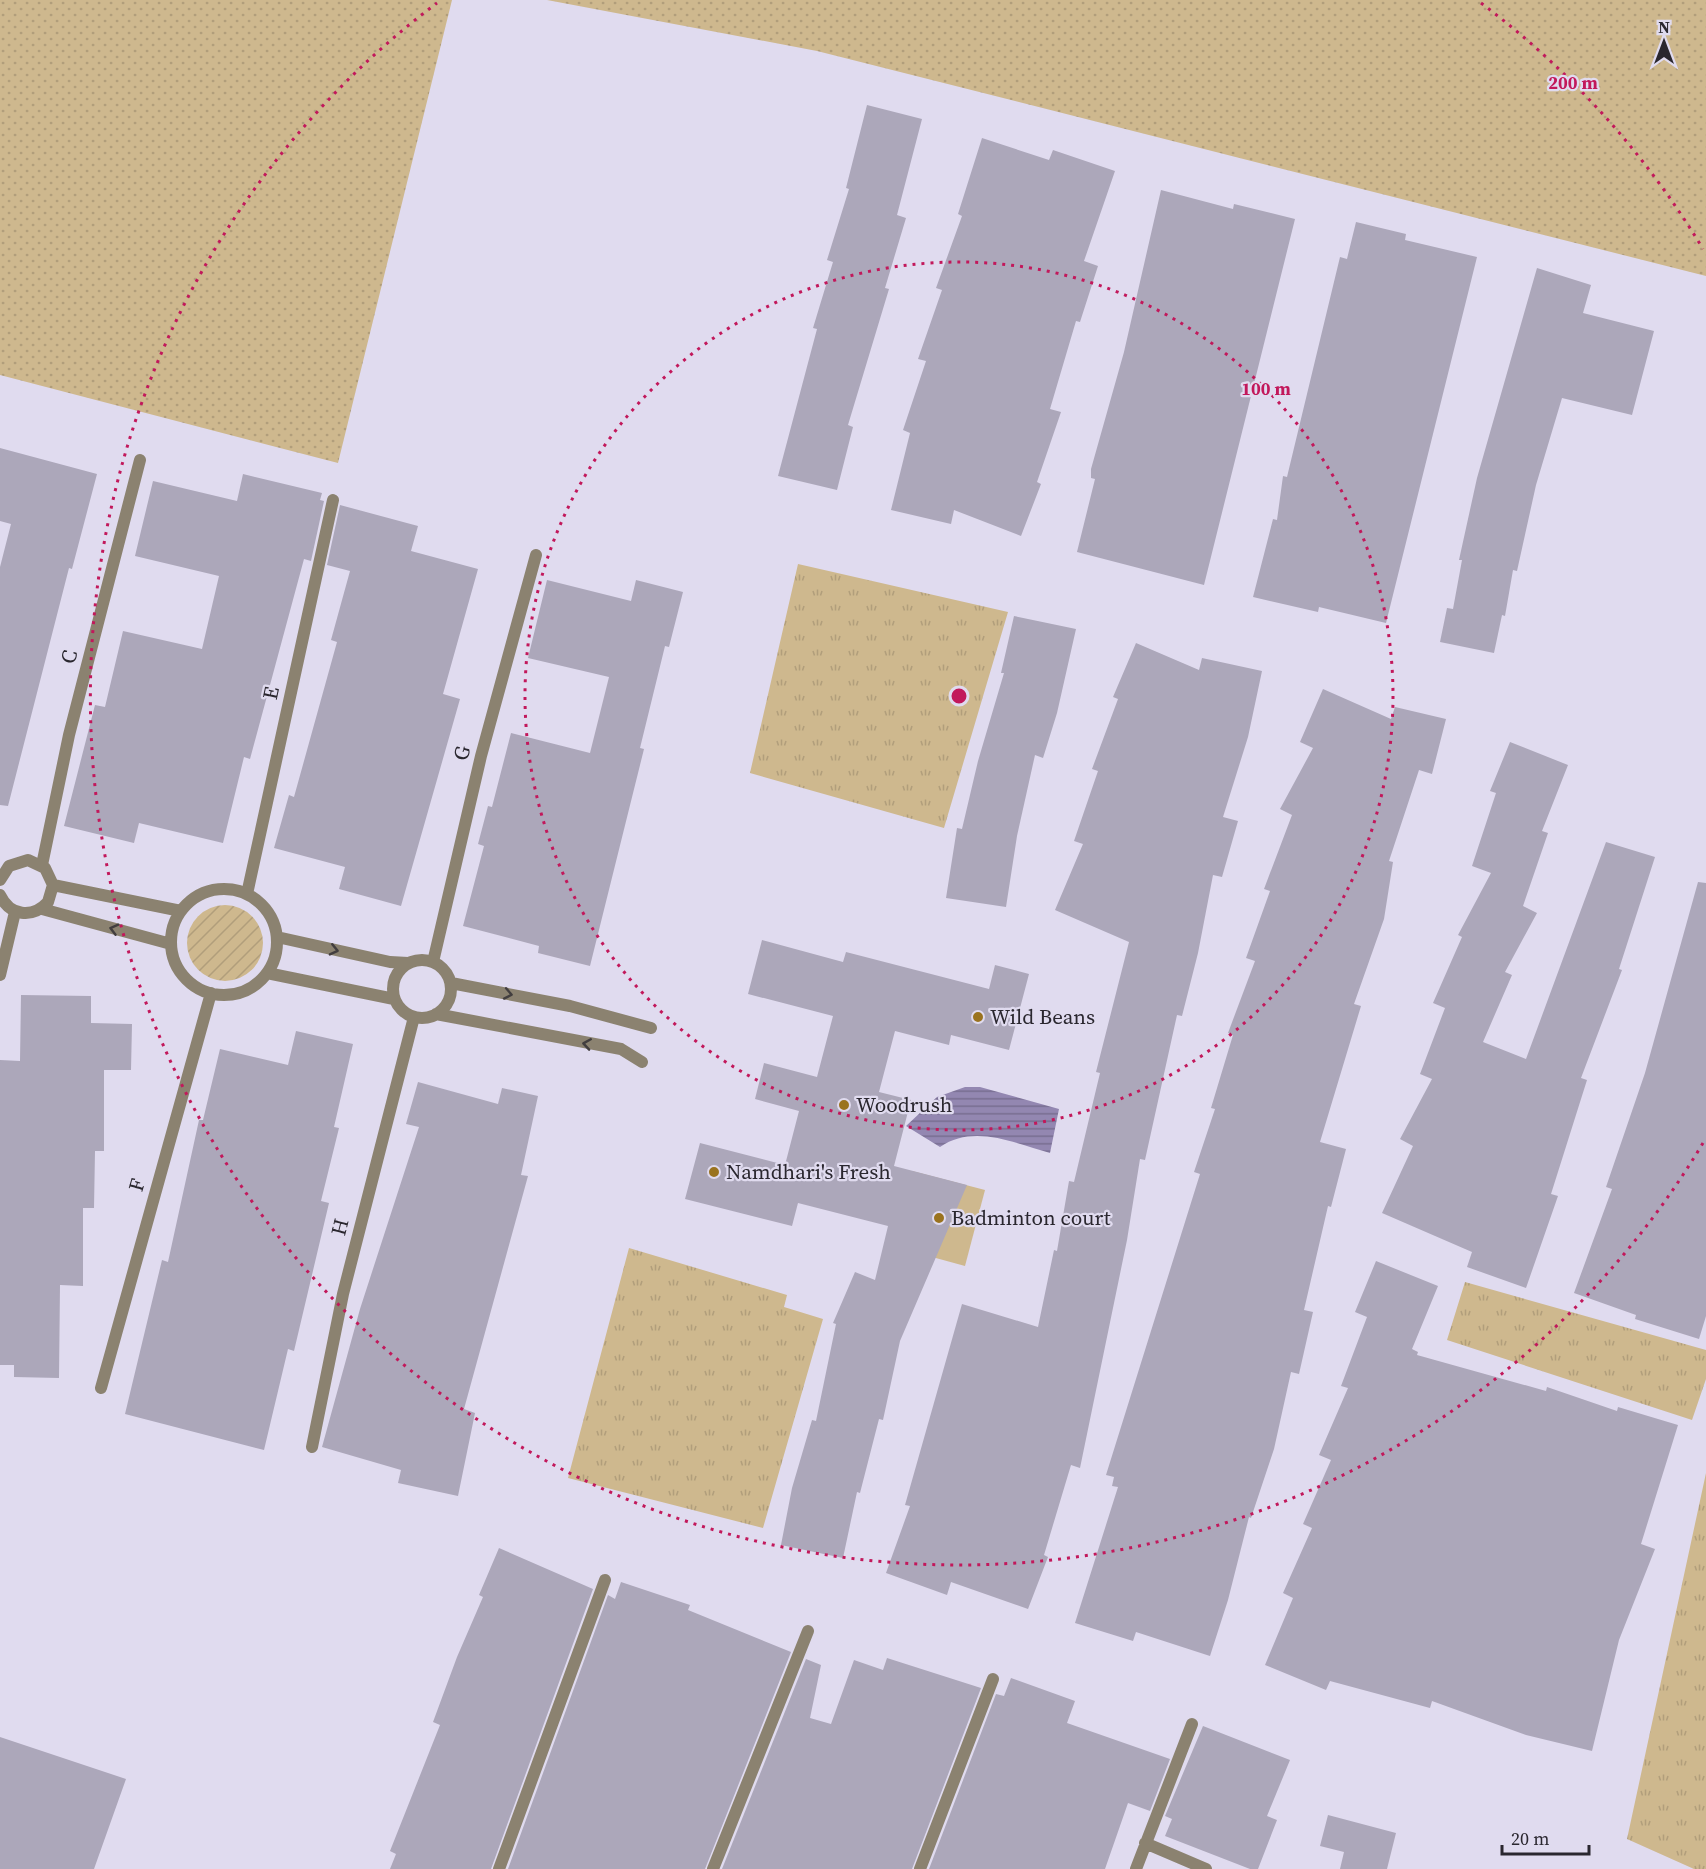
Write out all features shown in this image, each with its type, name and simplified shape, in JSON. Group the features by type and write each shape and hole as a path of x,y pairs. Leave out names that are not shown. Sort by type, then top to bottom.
{"street":[{"name":"C","path":"42,865 69,735 140,460"},
{"name":"E","path":"248,894 333,501"},
{"name":"G","path":"433,962 481,756 536,555"},
{"path":"0,880 5,865 28,860 42,865 53,885 48,902 42,909"},
{"path":"53,885 181,911"},
{"path":"230,889 248,894 268,912 277,937 274,962 256,985 242,992 226,995 200,989 182,975 172,955 173,927 181,911 194,898 211,890 230,889"},
{"path":"0,896 15,912 24,914 42,909 171,944"},
{"path":"0,975 15,912"},
{"path":"277,937 390,962 408,963 425,960 433,962 448,974 451,983 449,1001 436,1014"},
{"path":"408,963 401,968 393,982 394,999 399,1007 414,1017 436,1014 621,1049 642,1062"},
{"path":"267,973 394,999"},
{"path":"451,983 570,1006 651,1028"},
{"name":"F","path":"101,1388 211,993"},
{"name":"H","path":"312,1447 343,1294 414,1017"},
{"path":"499,1869 605,1580"},
{"path":"713,1869 808,1631"},
{"path":"920,1869 993,1679"},
{"path":"1136,1869 1192,1724"},
{"path":"1146,1843 1206,1869"}],"green space":[{"path":"0,0 452,0 338,463 0,375"},
{"path":"547,0 1706,0 1706,276 817,51"},
{"path":"798,564 1008,612 944,828 750,773"},
{"path":"225,905 239,908 252,916 260,929 263,943 260,957 252,970 239,978 225,981 211,978 198,970 190,957 187,943 190,929 198,916 211,908"},
{"name":"Badminton court","path":"912,1171 985,1190 965,1266 892,1246"},
{"path":"629,1248 787,1295 784,1307 823,1319 763,1528 568,1478"},
{"path":"1465,1282 1706,1350 1706,1379 1692,1420 1447,1340"},
{"path":"1706,1473 1706,1869 1694,1869 1627,1839"}],"shaded area":[{"path":"965,1087 980,1087 1059,1109 1050,1153 980,1136 953,1140 940,1147 906,1126 937,1097"}],"building":[{"path":"867,105 922,119 897,215 906,218 885,288 889,289 848,425 853,427 837,490 778,476 817,329 813,328 833,262 827,260 849,189 846,188"},
{"path":"982,138 1049,160 1053,150 1115,171 1084,261 1098,266 1080,322 1076,321 1050,409 1061,412 1037,482 1041,484 1021,536 954,510 951,524 891,510 910,433 903,430 926,361 918,359 942,290 936,288 962,216 958,214"},
{"path":"1161,190 1233,209 1234,204 1295,219 1204,585 1077,552 1095,479 1091,478 1091,469 1124,352"},
{"path":"1356,222 1406,234 1405,240 1477,257 1386,623 1319,607 1318,612 1253,597 1273,519 1277,520 1283,476 1287,477 1340,257 1347,259"},
{"path":"1537,268 1591,285 1583,313 1654,331 1632,415 1562,398 1536,485 1517,571 1513,570 1505,616 1502,615 1494,653 1440,642 1447,608 1453,609 1462,560 1459,560 1477,478"},
{"path":"0,448 97,474 72,569 69,568 8,806 0,805 0,567 11,524 0,521"},
{"path":"243,474 322,493 320,500 324,501 311,561 304,559 250,759 244,757 223,843 139,823 134,843 64,826 95,705 105,707 123,631 202,649 219,576 135,556 153,481 237,501"},
{"path":"340,505 418,526 411,551 478,569 443,694 460,699 401,906 339,889 345,867 274,848 289,795 294,797 337,642 331,640 350,571 327,565"},
{"path":"547,580 631,601 636,580 683,592 669,647 665,646 640,748 644,749 590,966 538,953 539,946 463,926 484,846 478,844 488,806 492,807 511,733 590,753 609,677 528,658"},
{"path":"1014,616 1076,629 1057,713 1043,758 1035,755 1017,836 1006,907 946,898 957,828 962,829 978,761 1004,673 1001,673"},
{"path":"1136,643 1199,670 1202,658 1262,671 1248,737 1223,817 1238,821 1222,877 1213,875 1198,953 1182,1016 1177,1015 1145,1160 1140,1159 1127,1240 1080,1468 1071,1465 1044,1555 1048,1557 1028,1609 951,1582 947,1595 886,1573 910,1506 905,1505 962,1304 1038,1327 1054,1250 1057,1251 1069,1181 1074,1182 1100,1073 1096,1072 1129,942 1055,910 1083,844 1074,841 1098,771 1092,769 1118,699 1113,697"},
{"path":"1323,689 1391,719 1395,707 1446,719 1432,774 1419,770 1389,861 1393,862 1384,919 1354,1004 1361,1006 1320,1142 1346,1149 1331,1207 1328,1206 1304,1310 1313,1312 1299,1374 1291,1372 1274,1449 1251,1518 1249,1517 1228,1600 1210,1656 1136,1632 1133,1641 1075,1623 1118,1487 1112,1486 1114,1477 1106,1475 1200,1174 1194,1172 1215,1109 1211,1108 1233,1035 1228,1033 1255,961 1246,958 1270,891 1264,889 1292,815 1280,809 1313,748 1300,742"},
{"path":"1510,742 1568,765 1542,831 1548,833 1523,906 1537,913 1505,972 1512,975 1483,1042 1526,1059 1606,842 1655,857 1619,969 1622,970 1581,1078 1587,1080 1551,1194 1558,1196 1526,1288 1467,1267 1472,1252 1382,1213 1413,1146 1400,1139 1432,1079 1420,1074 1445,1008 1433,1003 1462,937 1458,935 1491,873 1472,866 1496,793 1490,791"},
{"path":"1698,882 1706,883 1706,1316 1699,1339 1635,1319 1636,1315 1574,1293 1612,1189 1606,1187 1645,1073"},
{"name":"Woodrush","path":"762,940 843,962 846,952 989,989 995,965 1029,974 1009,1050 951,1035 949,1045 895,1031 879,1092 911,1100 894,1166 967,1185 900,1341 883,1420 879,1419 860,1493 857,1492 843,1558 781,1545 792,1488 812,1420 816,1421 836,1324 833,1323 855,1272 875,1280 888,1226 798,1203 792,1226 685,1199 700,1143 785,1165 799,1111 755,1099 764,1063 817,1077 833,1016 748,994"},
{"path":"21,995 91,996 91,1023 132,1024 131,1070 104,1070 104,1151 95,1151 94,1208 83,1208 83,1286 60,1285 59,1378 14,1377 14,1365 0,1365 0,1060 20,1061"},
{"path":"296,1031 353,1044 334,1127 339,1128 321,1201 329,1203 294,1351 288,1349 264,1450 125,1414 162,1260 168,1262 199,1120 203,1120 220,1049 288,1065"},
{"path":"418,1082 498,1104 502,1088 538,1096 521,1175 528,1176 464,1409 475,1413 458,1496 398,1483 401,1470 322,1447 360,1309 419,1127 406,1124"},
{"path":"1376,1261 1438,1286 1412,1349 1418,1352 1417,1355 1546,1391 1547,1387 1617,1411 1618,1407 1678,1425 1641,1544 1655,1549 1619,1640 1592,1751 1526,1735 1432,1701 1430,1708 1330,1681 1326,1690 1265,1665 1293,1598 1283,1593 1312,1528 1303,1524 1331,1460 1319,1455 1348,1388 1341,1386 1367,1317 1355,1312"},
{"path":"499,1548 593,1589 491,1869 390,1869 396,1854 390,1851 440,1725 433,1722 457,1657 483,1597 479,1595"},
{"path":"621,1582 690,1605 688,1610 791,1652 705,1869 508,1869 608,1595 615,1599"},
{"path":"887,1658 981,1688 912,1869 722,1869 806,1659 821,1665 810,1718 831,1724 854,1660 883,1670"},
{"path":"1011,1678 1075,1701 1067,1723 1170,1759 1150,1811 1128,1803 1105,1869 929,1869 996,1694 1004,1696"},
{"path":"1203,1726 1290,1760 1267,1816 1277,1820 1258,1869 1250,1869 1165,1836 1172,1819 1165,1816"},
{"path":"0,1737 126,1779 94,1869 0,1869"},
{"path":"1328,1815 1396,1833 1387,1869 1340,1869 1344,1852 1320,1846"}],"place":[{"name":"Wild Beans","path":"978,1017"},
{"name":"Woodrush","path":"844,1105"},
{"name":"Namdhari's Fresh","path":"714,1172"},
{"name":"Badminton court","path":"939,1218"}]}
